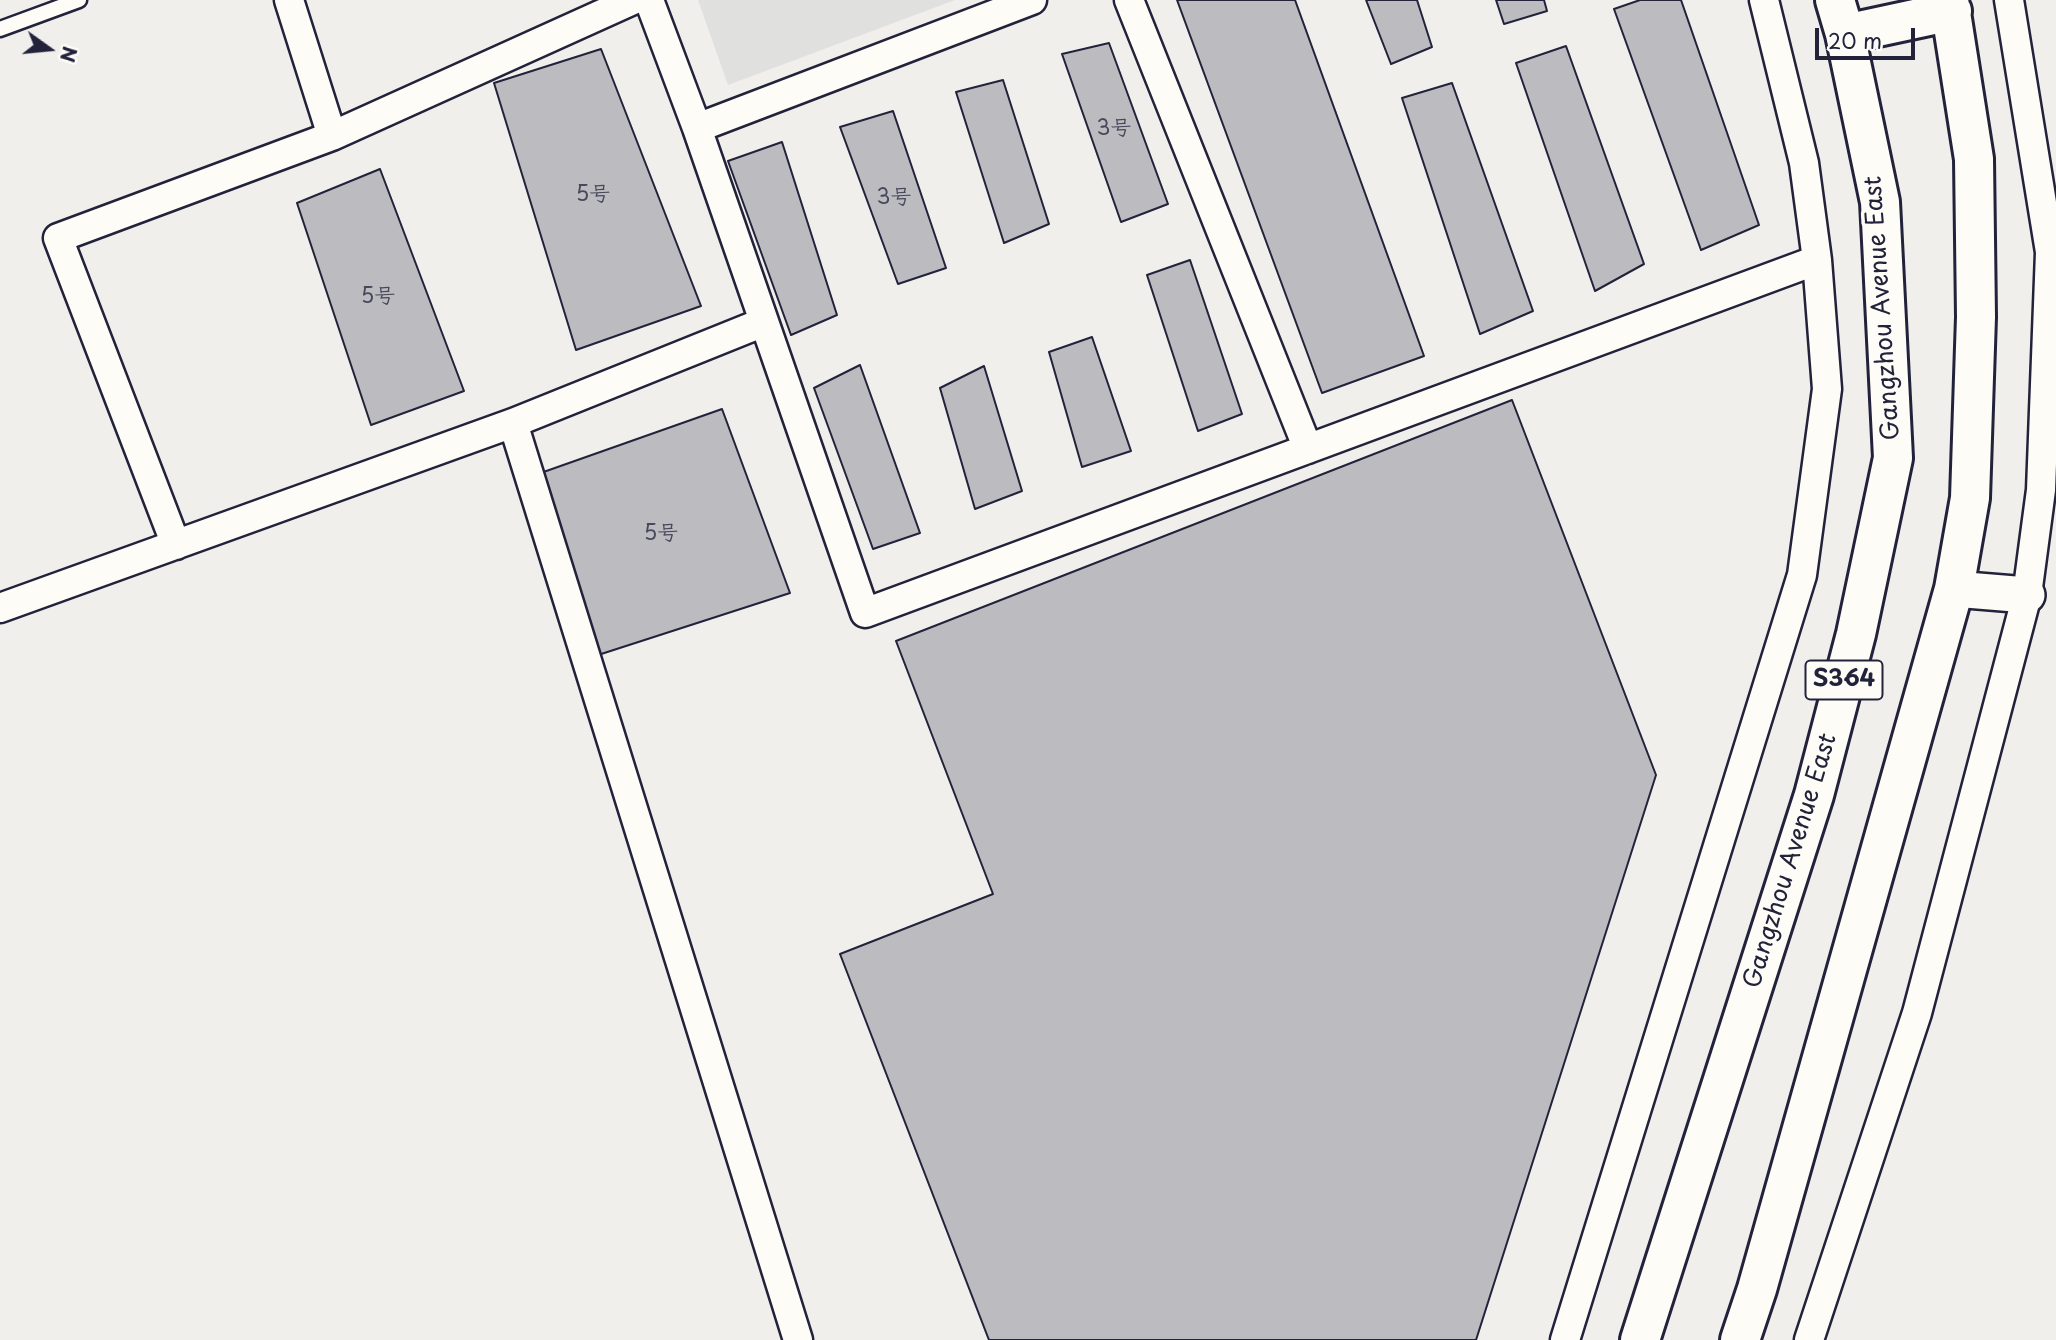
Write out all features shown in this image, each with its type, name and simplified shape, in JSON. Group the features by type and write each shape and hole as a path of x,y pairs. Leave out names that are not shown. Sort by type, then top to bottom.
{"main road":[{"path":"1740,1340 1757,1289 1954,590 1970,498 1976,317 1974,159 1950,6 1840,17"},
{"name":"Gangzhou Avenue East","path":"1640,1340 1814,795 1856,634 1893,458 1880,202 1840,17"}],"street":[{"path":"289,0 332,136"},
{"path":"176,545 58,238 332,136 633,0"},
{"path":"649,0 865,613 1817,260"},
{"path":"696,128 1032,0"},
{"path":"1129,0 1308,449"},
{"path":"1565,1340 1802,575 1827,390 1817,260 1804,163 1764,0"},
{"path":"1809,1340 1917,1013 2027,595 2041,490 2050,252 2008,0"},
{"path":"0,608 513,423 764,322"},
{"path":"513,423 798,1340"},
{"path":"1954,590 2027,595"}],"lane":[{"path":"0,29 79,0"}],"shaded area":[{"path":"698,0 955,0 728,85"}],"building":[{"path":"1177,0 1295,0 1424,356 1322,393"},
{"path":"1366,0 1417,0 1432,47 1391,64"},
{"path":"1496,0 1544,0 1547,11 1504,24"},
{"path":"1640,0 1681,0 1759,225 1701,250 1614,9"},
{"path":"1109,43 1168,204 1121,222 1062,54"},
{"path":"1566,46 1644,264 1595,291 1516,63"},
{"path":"601,49 701,306 576,350 494,83"},
{"path":"1003,80 1049,224 1004,243 956,92"},
{"path":"1452,83 1533,311 1480,334 1402,98"},
{"path":"893,111 946,268 898,284 840,127"},
{"path":"782,142 837,315 791,335 728,161"},
{"path":"380,169 464,391 371,425 297,203"},
{"path":"1190,260 1242,414 1198,431 1147,275"},
{"path":"1092,337 1131,451 1082,467 1049,352"},
{"path":"860,365 920,533 873,549 814,388"},
{"path":"984,366 1022,491 975,509 940,388"},
{"path":"1512,400 1656,775 1476,1340 989,1340 840,954 993,894 896,641"},
{"path":"722,409 790,593 595,656 535,475"}]}
